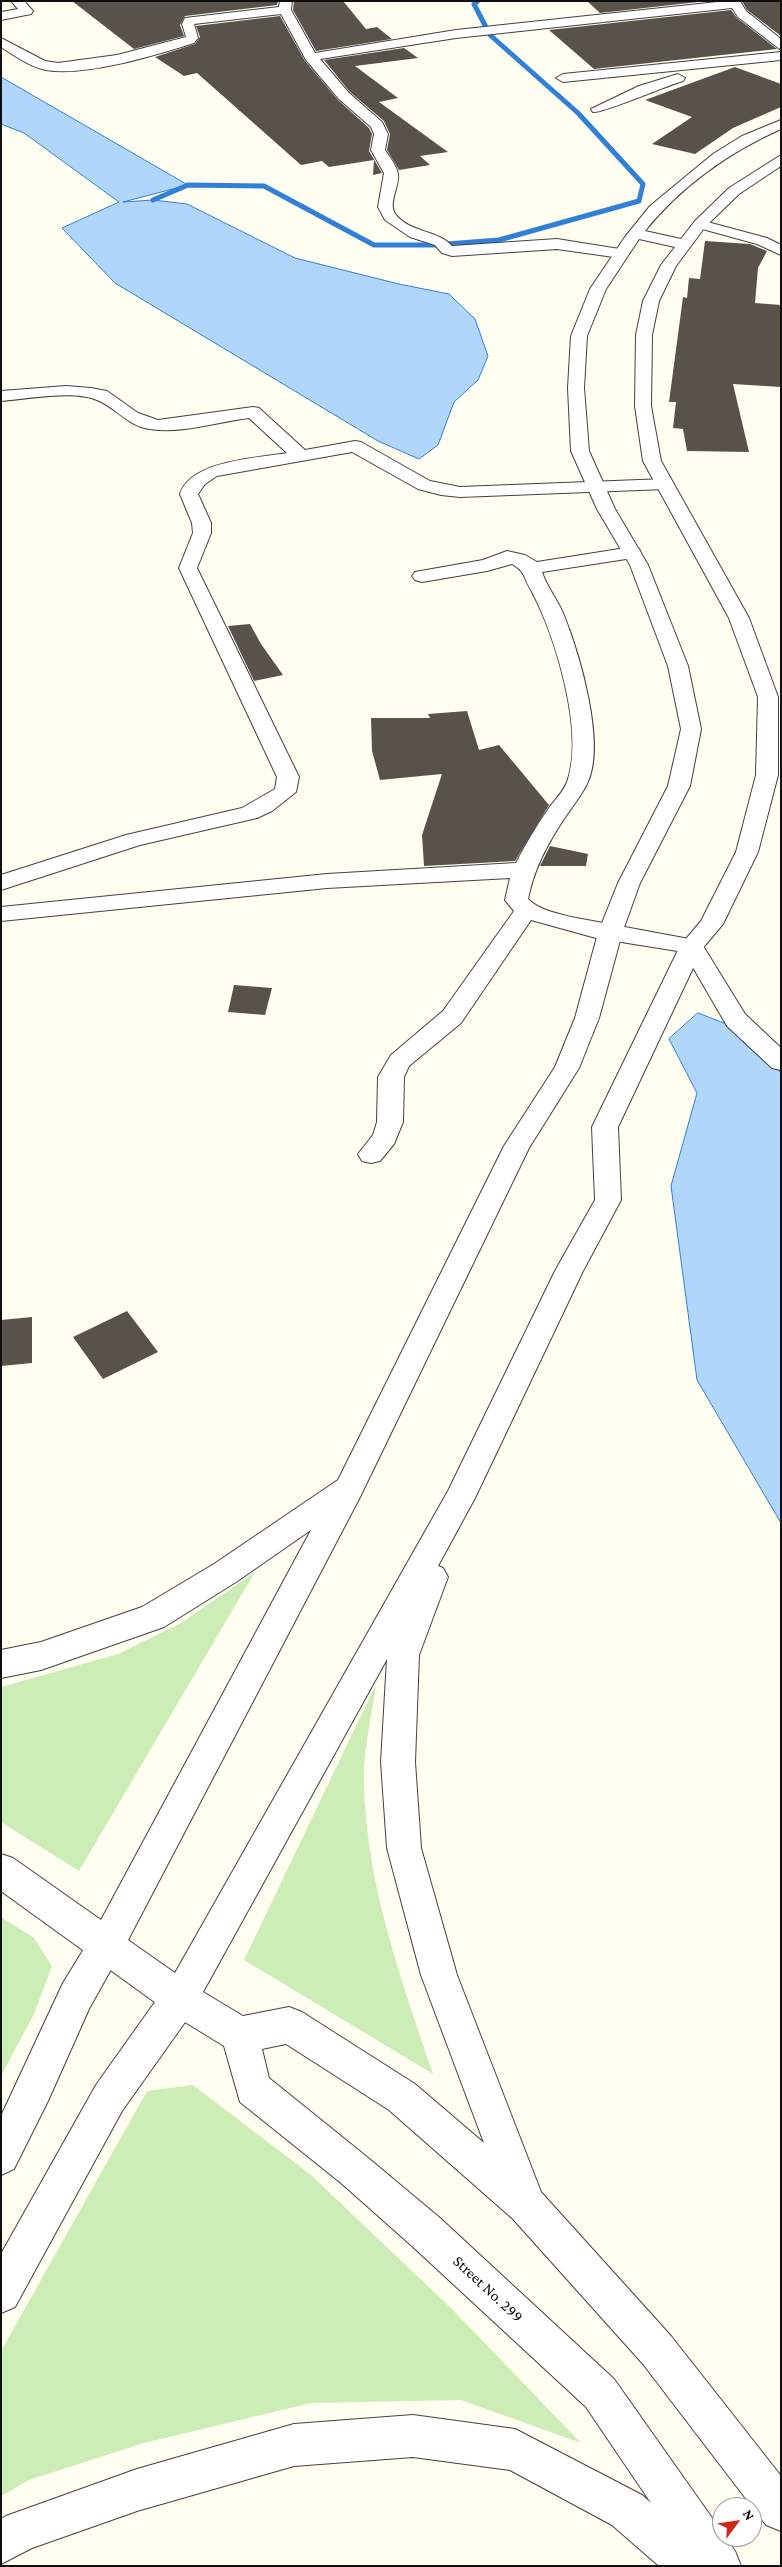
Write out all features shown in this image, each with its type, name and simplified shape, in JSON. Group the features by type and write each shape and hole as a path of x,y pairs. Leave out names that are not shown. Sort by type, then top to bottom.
{"street":[{"path":"1,16 27,11 17,1"},
{"path":"311,57 496,29 734,3 742,14 781,46"},
{"path":"1,42 44,66 65,67 121,58 190,40 192,38 188,24 190,21 285,6 311,57 344,96 377,125 381,134 378,150 391,173 385,207 390,217 415,234 460,252 494,247 557,244 621,253"},
{"path":"576,7 587,18"},
{"path":"563,78 781,56"},
{"path":"598,109 644,89 722,62"},
{"path":"1,2156 35,2088 76,1996 106,1946 349,1488 517,1146 567,1068 587,1018 610,933 629,883 679,786 690,729 678,666 639,565 596,487 580,451 576,388 578,336 598,289 621,253 655,209 718,157 747,139 781,124"},
{"path":"1,2293 109,2098 180,1998 460,1498 569,1271 608,1200 605,1127 692,946 711,924 747,852 767,775 768,697 739,618 652,461 643,406 644,335 651,300 669,265 700,224 734,192 781,159"},
{"path":"700,224 762,241 781,251"},
{"path":"635,234 685,244"},
{"path":"1,396 88,392 103,396 123,412 139,421 157,425 253,412 301,456"},
{"path":"1,883 30,876 134,840 249,813 264,806 285,792 288,777 188,568 188,558 199,544 203,532 190,493 192,484 212,472 355,446 424,485 441,490 460,492 665,484"},
{"path":"422,576 487,566 507,557 518,559 534,568 632,553"},
{"path":"534,568 533,573 552,612 573,676 582,738 583,762 579,779 552,820 524,870 516,900 524,911 576,927 692,946"},
{"path":"1,914 294,883 470,871 524,870"},
{"path":"371,1154 385,1138 390,1122 391,1077 400,1061 452,1017 488,969 524,911"},
{"path":"692,946 736,1020 781,1062"},
{"path":"1,1664 41,1656 153,1617 225,1573 349,1488"},
{"path":"460,1498 403,1654 398,1762 404,1848 439,1975 527,2205"},
{"path":"1,1870 180,1998 240,2035 289,2025 402,2097 527,2205 657,2350 781,2510"},
{"name":"Street No. 299","path":"240,2035 253,2089 354,2170 419,2226 600,2393 720,2566"},
{"path":"1,2543 21,2532 138,2490 294,2445 413,2436 515,2450 627,2510 692,2566"}],"green space":[{"path":"255,1572 79,1871 1,1822 1,1687 118,1654 181,1623"},
{"path":"376,1684 364,1771 366,1820 371,1857 387,1931 433,2074 244,1960"},
{"path":"1,1917 34,1938 52,1966 34,2014 1,2076"},
{"path":"193,2085 311,2175 451,2308 581,2443 461,2400 311,2403 144,2443 29,2480 1,2496 1,2351 147,2091"}],"water":[{"path":"1,77 188,185 123,202 153,200 187,204 295,258 399,284 449,294 475,319 488,356 478,380 454,402 438,445 419,459 378,441 115,283 62,228 119,202 24,133 1,124"},
{"path":"698,1013 742,1030 781,1073 781,1523 697,1380 671,1186 697,1093 669,1039"}],"building":[{"path":"72,1 278,1 277,5 185,16 180,25 184,36 134,49"},
{"path":"294,1 343,1 366,29 377,27 392,39 316,51 293,10"},
{"path":"587,1 707,1 600,13"},
{"path":"742,1 781,1 781,36 747,10"},
{"path":"731,10 737,18 777,49 594,69 549,30"},
{"path":"280,16 305,61 338,100 369,128 372,134 369,151 382,173 373,175 374,160 329,167 322,161 301,165 197,73 184,76 155,57 195,44 200,37 196,26"},
{"path":"404,48 418,58 355,66 398,98 379,102 448,152 420,156 430,165 399,170 387,150 390,134 384,121 350,92 324,60"},
{"path":"735,67 781,84 781,107 733,128 695,154 652,144 692,117 645,100"},
{"path":"705,241 750,244 767,251 758,268 755,303 781,305 781,387 733,384 749,452 687,451 683,429 673,428 676,402 669,402 683,297 687,298 689,278 700,279"},
{"path":"250,624 261,644 283,675 254,681 228,626"},
{"path":"467,711 479,750 499,745 549,805 515,861 424,866 422,835 442,774 380,780 372,751 371,718 430,718 428,714"},
{"path":"550,846 588,854 586,866 540,866"},
{"path":"234,985 272,988 265,1015 228,1012"},
{"path":"127,1311 158,1352 103,1379 73,1337"},
{"path":"32,1317 32,1363 1,1366 1,1320"}],"waterway":[{"path":"153,200 188,185 264,186 374,245 434,245 499,240 639,201 643,184 578,113 490,35 474,4 478,1"}]}
